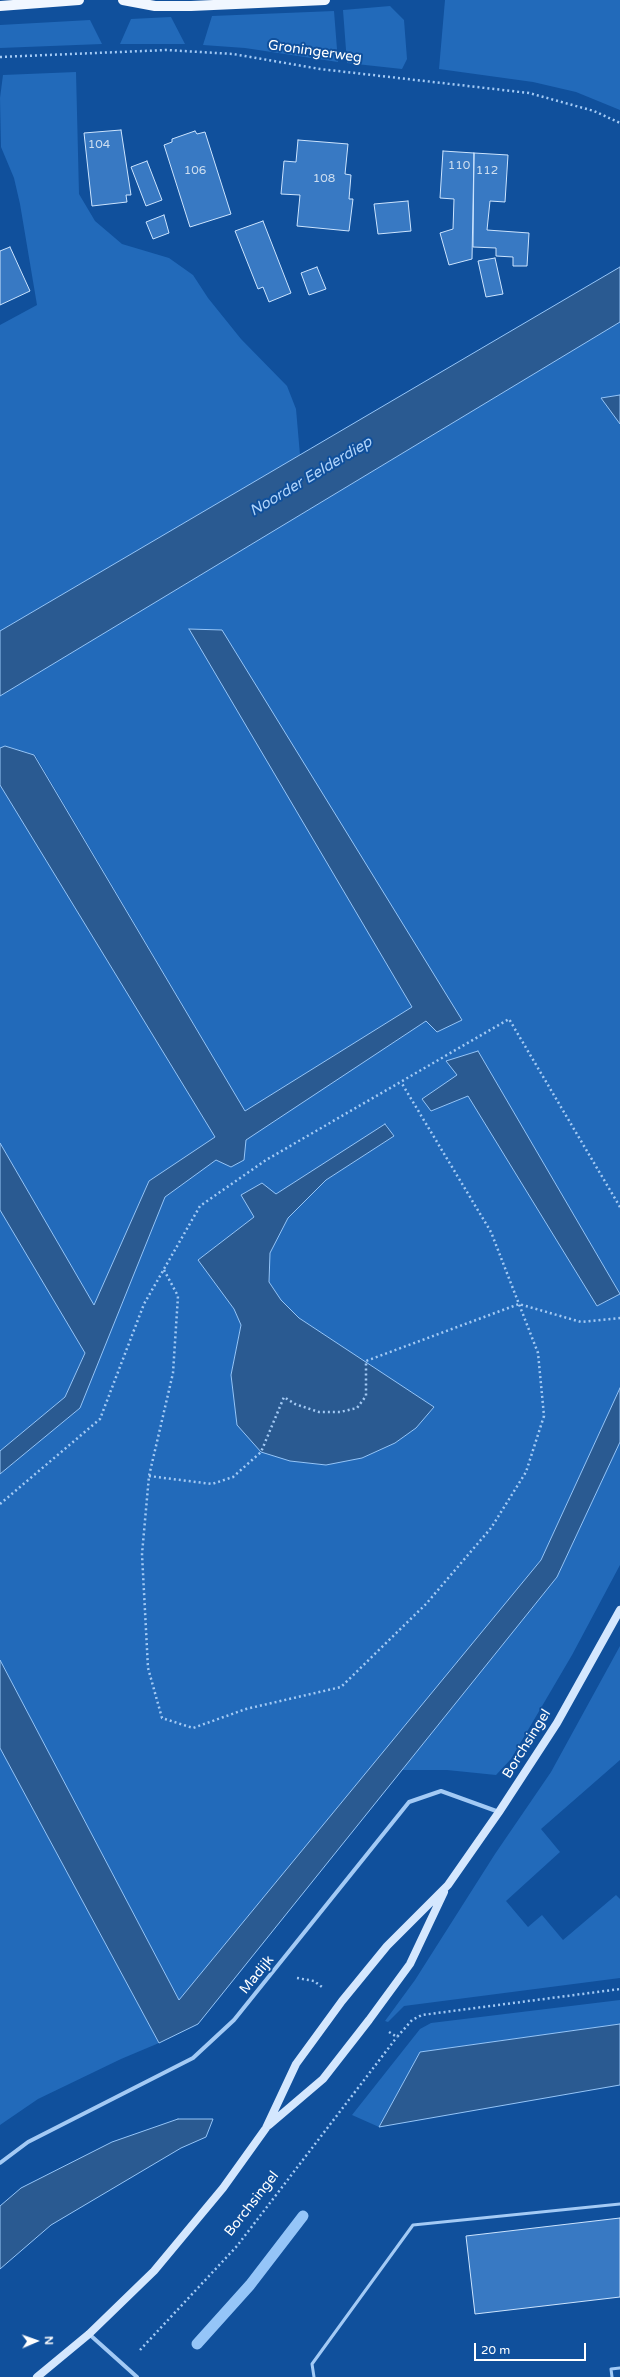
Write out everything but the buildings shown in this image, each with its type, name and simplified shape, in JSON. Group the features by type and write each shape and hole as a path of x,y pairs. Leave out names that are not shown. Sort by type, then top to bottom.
{"main road":[{"path":"0,6 79,0"},
{"path":"123,0 155,6 230,6 325,0"},
{"name":"Borchsingel","path":"266,2128 323,2079 410,1964 448,1885 499,1812 557,1723 620,1610"},
{"name":"Borchsingel","path":"37,2377 89,2334 154,2271 223,2188 266,2128 296,2064 342,2001 387,1946 448,1885"}],"street":[{"name":"Madijk","path":"0,2163 28,2142 192,2058 234,2020 408,1802 441,1791 499,1812"},
{"path":"89,2334 137,2377"}],"lane":[{"path":"314,2377 312,2364 413,2225 620,2204"},
{"path":"612,2377 611,2369 620,2368"}],"path":[{"name":"Groningerweg","path":"0,57 167,50 233,54 320,69 529,93 594,111 620,123"},
{"path":"0,1504 100,1419 144,1304 200,1206 266,1160 509,1019 620,1207"},
{"path":"164,1270 178,1296 173,1373 149,1476 142,1554 147,1660 162,1718 193,1728 246,1709 341,1687 431,1599 491,1528 526,1472 544,1416 538,1353 490,1232 401,1082"},
{"path":"149,1476 212,1484 233,1477 261,1452 284,1397 295,1404 319,1412 340,1412 357,1408 366,1396 366,1361 519,1304 581,1322 620,1318"},
{"path":"369,2020 397,2037 412,2020 422,2015 620,1989"},
{"name":"Borchsingel","path":"124,2366 236,2246 397,2037"}],"shaded area":[{"path":"445,0 620,0 620,110 576,92 533,82 439,69"},
{"path":"390,6 404,20 407,59 402,69 347,63 343,10"},
{"path":"334,11 338,62 245,48 203,45 212,16"},
{"path":"171,17 185,44 120,44 131,19"},
{"path":"90,20 102,44 0,48 0,25"},
{"path":"76,72 79,194 95,221 122,244 169,258 193,275 208,298 241,339 287,386 296,409 300,455 0,631 0,325 37,305 20,204 14,178 1,147 0,98 3,75"},
{"path":"620,322 620,395 602,398 620,424 620,1294 620,1388 541,1560 179,2000 0,1660 0,1474 80,1408 165,1197 216,1159 231,1167 245,1140 426,1021 437,1032 190,629 412,1007 245,1111 35,755 5,746 0,748 0,696","holes":["478,1051 620,1294 597,1306 468,1096 431,1111 458,1075 447,1061","386,1124 394,1136 326,1180 288,1218 270,1253 269,1282 281,1300 299,1318 434,1407 416,1428 395,1443 362,1458 325,1465 290,1461 237,1425 231,1375 241,1325 234,1309 198,1260 254,1217 276,1194"]},
{"path":"0,785 215,1137 149,1181 94,1305 0,1143"},
{"path":"0,1210 85,1352 65,1397 0,1451"},
{"path":"620,1442 620,1565 572,1655 511,1759 496,1775 447,1770 402,1770 557,1577"},
{"path":"620,1646 620,1760 541,1829 560,1852 506,1901 528,1927 542,1915 563,1940 616,1895 620,1899 620,1978 404,2006 388,2022 385,2021 415,1980 495,1854 551,1772"},
{"path":"0,1748 159,2043 121,2059 38,2099 0,2125"},
{"path":"620,2000 620,2024 420,2052 379,2127 352,2115 420,2029 431,2023"}],"water":[{"name":"Noorder Eelderdiep","path":"620,267 620,322 0,696 0,631"},
{"path":"620,395 620,424 601,398"},
{"path":"189,629 222,630 462,1020 437,1032 426,1021 246,1140 244,1160 231,1167 216,1160 165,1197 80,1408 0,1474 0,1451 65,1397 85,1353 0,1210 0,1143 94,1305 149,1181 215,1137 0,785 0,748 5,746 34,755 245,1111 412,1007"},
{"path":"478,1051 620,1294 597,1306 468,1096 431,1111 422,1099 457,1075 446,1061"},
{"path":"385,1124 394,1136 326,1180 288,1218 270,1253 269,1282 281,1300 299,1318 434,1407 416,1428 395,1443 362,1458 326,1465 290,1461 261,1452 237,1425 231,1375 241,1325 234,1309 198,1260 254,1217 241,1195 262,1183 276,1194"},
{"path":"620,1388 620,1442 557,1577 198,2024 159,2043 0,1748 0,1660 179,2000 541,1560"},
{"path":"620,2024 620,2085 379,2127 420,2052"},
{"path":"178,2119 213,2119 206,2137 181,2148 51,2225 0,2269 0,2206 21,2188 112,2142"}],"waterway":[{"path":"197,2344 250,2285 303,2216"}]}
